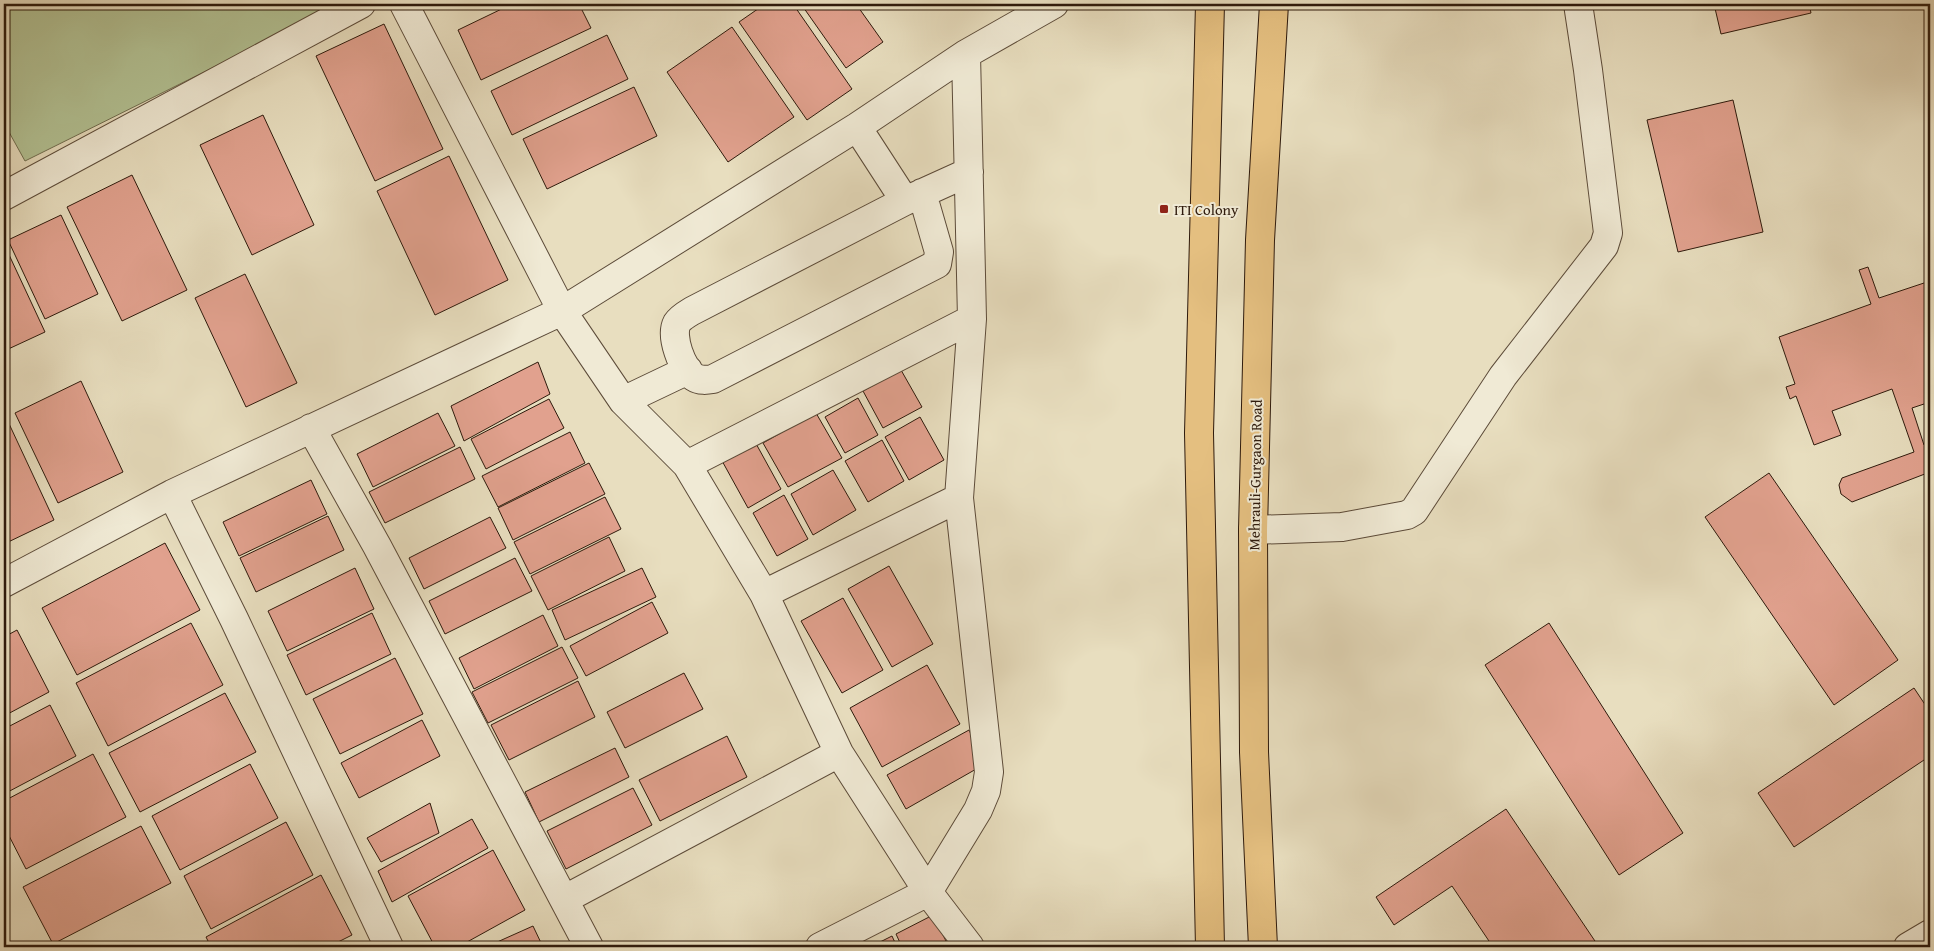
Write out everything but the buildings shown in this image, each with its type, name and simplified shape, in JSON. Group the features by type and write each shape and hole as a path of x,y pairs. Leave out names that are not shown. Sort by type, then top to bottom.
{"main road":[{"path":"1210,4 1199,433 1210,947"},
{"name":"Mehrauli-Gurgaon Road","path":"1263,947 1254,752 1253,530 1260,240 1274,4"}],"street":[{"path":"4,196 361,4"},
{"path":"404,4 562,311 624,401 687,466 764,594 839,754 928,892 970,947"},
{"path":"4,582 172,494 562,311 857,127 966,54 1054,4"},
{"path":"1253,530 1342,527 1407,515 1414,510 1503,376 1604,246 1608,233 1578,4"},
{"path":"820,947 928,892 978,810 986,791 989,772 959,498 972,319 966,54"},
{"path":"857,127 913,197 939,252 937,264 713,379 703,380 694,377 688,370 675,343 674,332 678,321 692,311 913,197 970,172"},
{"path":"687,466 972,319"},
{"path":"624,401 688,370"},
{"path":"311,428 382,555 589,947"},
{"path":"172,494 238,628 389,947"},
{"path":"764,594 959,498"},
{"path":"565,899 839,754"},
{"path":"1908,947 1930,934"}],"green space":[{"path":"4,4 341,4 25,161 4,123"}],"place":[{"name":"ITI Colony","path":"1164,209"}]}
